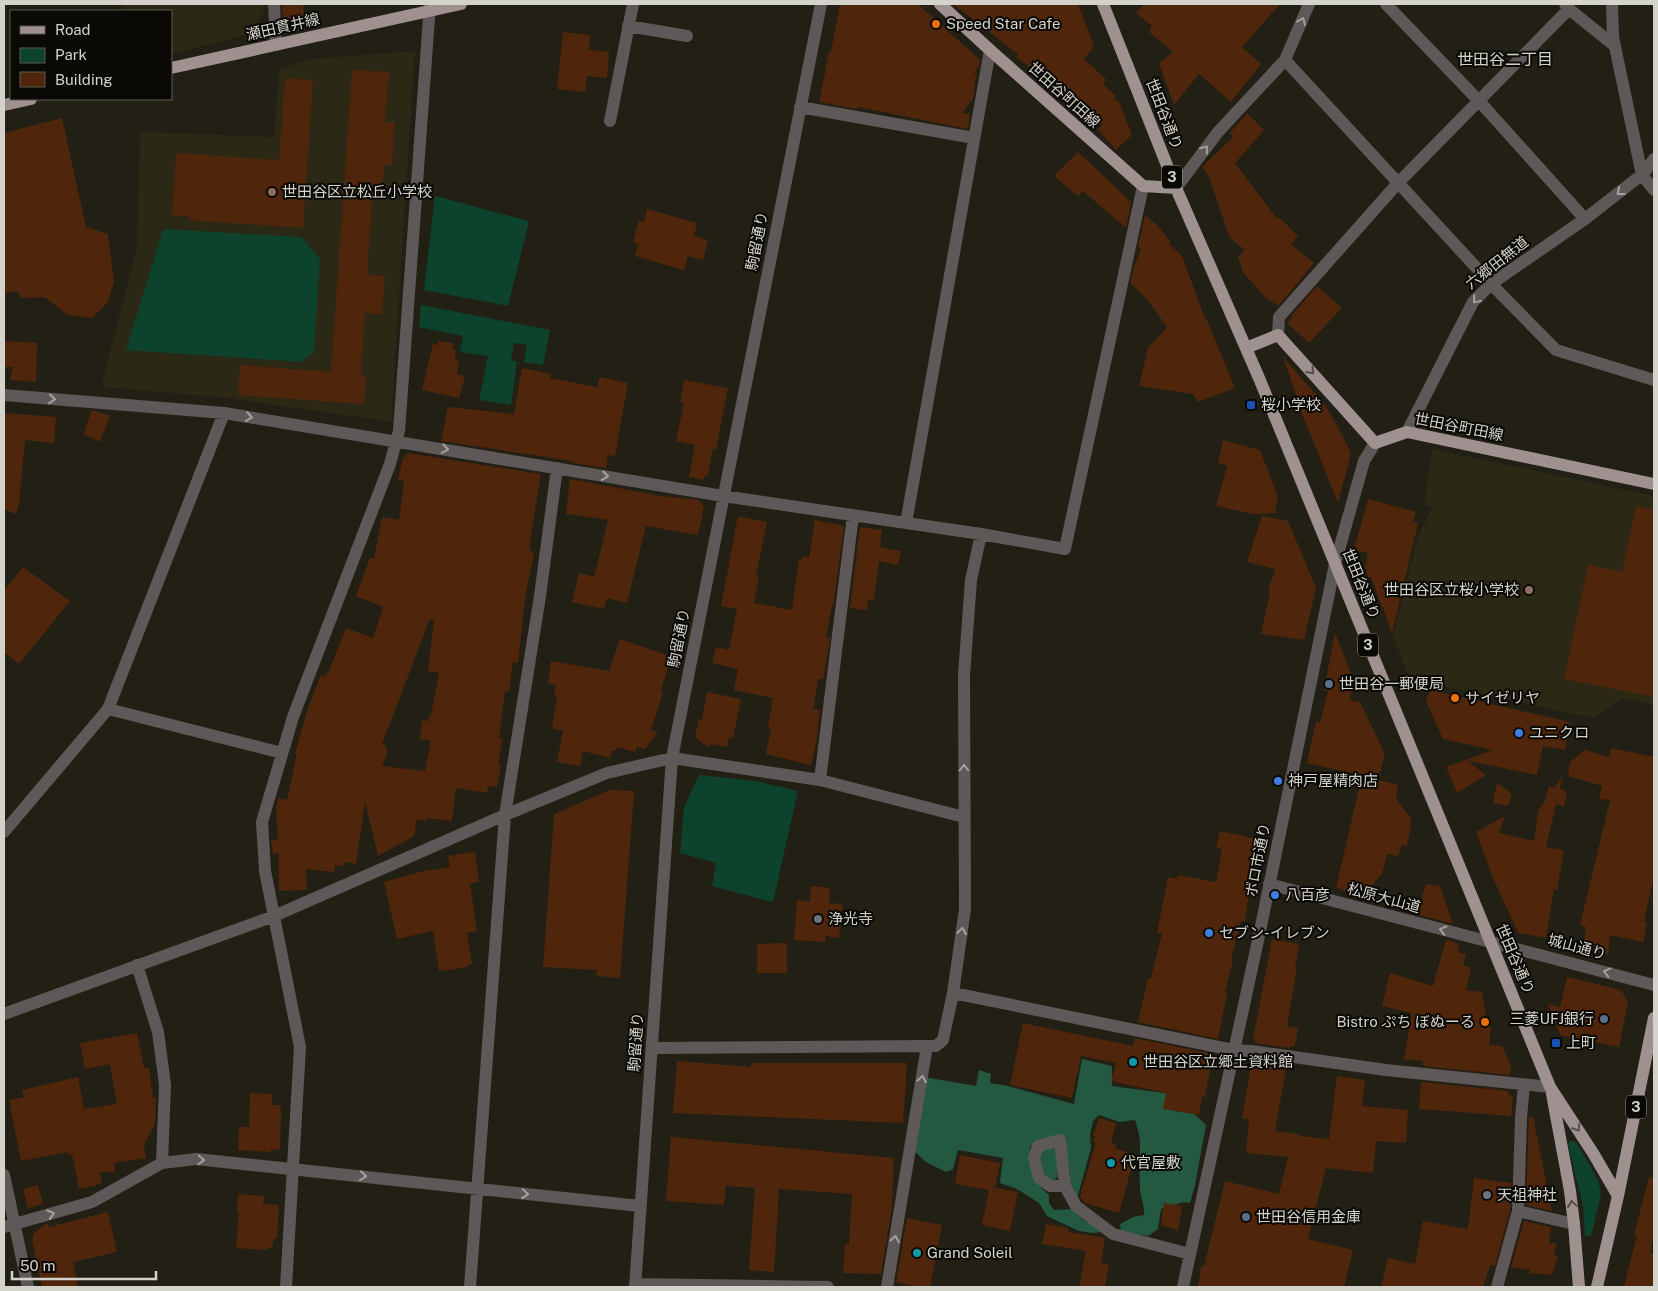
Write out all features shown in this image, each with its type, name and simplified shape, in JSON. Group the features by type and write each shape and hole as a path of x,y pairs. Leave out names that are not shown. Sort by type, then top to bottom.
{"main road":[{"name":"瀬田貫井線","path":"172,68 276,45 430,7 461,4"},
{"name":"世田谷町田線","path":"940,4 1142,186"},
{"name":"世田谷通り","path":"1103,4 1176,188 1246,348 1550,1087 1594,1153 1618,1196"},
{"path":"4,105 26,100"},
{"name":"3","path":"1142,186 1176,188"},
{"path":"1246,348 1278,335 1375,443"},
{"name":"世田谷町田線","path":"1375,443 1407,432 1654,484"},
{"name":"3","path":"1596,1287 1618,1196 1654,1018"},
{"path":"1550,1087 1570,1192 1579,1287"}],"street":[{"path":"274,4 276,45"},
{"path":"610,121 633,4"},
{"name":"駒留通り","path":"636,1285 672,758 821,4"},
{"path":"1176,188 1218,132 1285,60 1309,4"},
{"path":"1386,4 1479,101 1585,219"},
{"path":"1612,4 1613,37 1642,175 1654,190"},
{"path":"286,1287 300,1047 265,871 262,822 293,717 387,473 399,432 430,7"},
{"path":"1278,335 1278,317 1398,183 1479,101 1567,7 1615,46"},
{"path":"628,26 687,36"},
{"path":"906,523 990,50"},
{"path":"1285,60 1492,284 1556,350 1654,380"},
{"path":"800,107 974,138"},
{"name":"六郷田無道","path":"1407,432 1473,302 1492,284 1585,219 1642,175 1654,159"},
{"path":"4,395 224,413 724,496 981,534 1065,550 1142,186"},
{"path":"4,832 108,709 224,413"},
{"name":"ボロ市通り","path":"1183,1287 1335,564 1364,461 1375,443"},
{"path":"470,1287 505,815 540,596 557,468"},
{"path":"820,780 853,515"},
{"path":"652,1048 936,1046 943,1040 953,994 965,909 964,675 972,580 981,534"},
{"path":"108,709 282,753"},
{"path":"4,1014 274,916 607,772 672,758 820,780 964,817"},
{"name":"松原大山道","path":"1269,884 1491,943"},
{"name":"城山通り","path":"1491,943 1654,985"},
{"path":"137,965 158,1032 165,1085 162,1163"},
{"path":"953,994 1233,1050 1386,1070 1550,1087"},
{"path":"886,1287 927,1046"},
{"path":"1497,1287 1518,1211 1524,1085"},
{"path":"9,1226 92,1202 162,1163 196,1160 640,1206"},
{"path":"4,1175 9,1226 28,1287"},
{"path":"1065,1186 1076,1206 1113,1234 1190,1254"},
{"path":"1518,1211 1574,1224"},
{"path":"636,1285 828,1287"}],"shaded area":[{"path":"122,4 264,4 264,12 249,34 172,54 172,10 122,10"},
{"name":"世田谷区立松丘小学校","path":"415,51 391,422 229,398 105,387 102,383 137,247 140,132 274,137 279,69 311,59"},
{"name":"世田谷区立桜小学校","path":"1432,449 1654,496 1654,705 1622,698 1594,718 1410,679 1393,637 1416,543 1432,507 1424,505"}],"green space":[{"path":"435,196 529,221 508,306 424,290"},
{"path":"163,229 301,237 320,259 314,352 302,362 126,350"},
{"path":"421,305 550,330 543,365 524,362 527,345 514,343 511,360 517,362 511,405 479,400 488,356 460,352 463,336 419,327"},
{"path":"699,775 756,781 798,791 773,902 712,886 716,863 680,853 684,807"},
{"path":"1082,1059 1112,1066 1112,1086 1172,1094 1206,1125 1190,1203 1184,1202 1161,1209 1158,1229 1148,1236 1121,1231 1120,1224 1133,1217 1144,1215 1140,1187 1140,1140 1135,1120 1120,1122 1099,1115 1093,1121 1090,1135 1091,1148 1078,1195 1075,1198 1070,1181 1070,1171 1059,1151 1057,1178 1053,1181 1047,1180 1039,1163 1043,1148 1035,1142 1030,1147 1030,1161 1035,1179 1049,1195 1049,1203 1054,1210 1074,1209 1080,1217 1102,1232 1079,1231 1047,1216 1039,1203 1017,1189 1000,1183 1003,1158 958,1150 953,1169 946,1172 926,1162 913,1150 924,1077 976,1086 979,1070 991,1074 990,1083 1074,1104"},
{"path":"1570,1140 1577,1143 1598,1180 1601,1195 1591,1236 1585,1236 1583,1206 1568,1144"}],"building":[{"path":"282,4 303,4 304,21 283,22"},
{"path":"840,4 918,4 980,60 979,66 974,73 977,75 973,99 962,113 970,114 968,129 858,107 857,109 819,102"},
{"path":"953,4 1078,4 1094,46 1084,59 1106,79 1103,84 1116,96 1113,99 1119,102 1132,135 1116,150 1098,130 1102,125 1072,105 1070,108 1059,96 1061,94 1032,71 1033,69 1016,57 1018,54"},
{"path":"1145,4 1280,4 1242,47 1261,64 1231,102 1199,74 1174,105 1159,63 1173,52 1149,32 1152,26 1136,13"},
{"path":"563,32 590,35 589,50 609,52 607,78 587,76 585,92 557,89"},
{"path":"352,70 389,72 385,122 395,122 392,165 384,165 382,190 373,189 367,275 385,276 382,315 365,313 361,376 366,376 364,404 238,395 240,365 331,372"},
{"path":"285,78 313,80 303,228 189,220 190,216 172,215 176,153 279,160"},
{"path":"1247,113 1264,130 1235,163 1277,219 1279,217 1298,236 1291,244 1314,263 1278,306 1265,297 1243,272 1238,257 1245,250 1230,238 1209,177 1202,167 1233,137 1230,133"},
{"path":"62,118 86,227 108,234 114,281 108,302 92,318 68,315 44,297 21,298 17,291 4,293 4,133"},
{"path":"1078,152 1131,202 1126,228 1083,191 1078,196 1054,176"},
{"path":"647,209 697,223 694,236 708,240 703,260 688,256 684,270 635,256 638,244 633,242 639,220 644,222"},
{"path":"1145,215 1157,225 1170,241 1169,244 1182,256 1205,319 1235,388 1198,402 1193,394 1139,386 1148,348 1167,327 1146,298 1130,283 1141,249 1138,247"},
{"path":"1317,286 1342,308 1309,343 1287,323"},
{"path":"4,341 37,343 36,382 10,380 13,367 4,367"},
{"path":"438,341 453,343 452,349 456,350 455,360 459,360 457,374 465,376 459,398 422,390 433,344 437,345"},
{"path":"1283,357 1325,405 1351,453 1338,503 1303,416"},
{"path":"522,368 551,374 550,378 597,387 600,377 628,383 615,456 608,455 606,468 441,441 448,407 514,414"},
{"path":"684,380 728,388 716,449 713,449 708,475 705,475 704,480 689,477 695,445 676,441 684,403 680,402"},
{"path":"92,410 110,416 100,442 83,434"},
{"path":"4,413 56,417 54,443 25,440 19,504 16,514 4,509"},
{"path":"1223,440 1260,450 1278,497 1275,513 1253,514 1216,506 1227,466 1218,463"},
{"path":"407,453 541,474 529,547 531,547 530,551 534,552 525,599 518,663 513,662 509,692 505,691 499,739 503,739 499,756 499,765 501,765 497,787 488,786 487,793 456,788 452,821 427,818 426,821 417,819 414,836 378,856 365,801 356,864 344,862 344,866 335,865 334,872 306,869 307,890 279,891 279,853 273,854 271,840 278,839 276,809 278,798 287,800 297,754 295,754 307,711 321,675 325,677 326,673 328,673 346,628 373,638 383,607 356,596 370,558 374,559 382,517 399,520 404,481 398,480 403,457 406,457","holes":["430,619 434,620 428,671 439,673 431,716 429,715 429,721 422,720 420,739 431,740 425,771 382,766 388,751 385,749 386,746 382,744"]},
{"path":"570,479 661,496 699,500 704,508 698,535 646,526 627,603 607,598 604,609 572,602 579,573 594,577 608,520 566,514"},
{"path":"1368,499 1416,512 1413,522 1418,523 1392,634 1371,577 1368,577 1365,567 1368,553 1354,550"},
{"path":"1636,506 1654,510 1654,697 1564,679 1588,565 1622,572"},
{"path":"738,516 767,522 756,576 759,576 754,603 792,610 799,559 802,560 803,556 809,558 815,520 844,526 833,606 826,637 830,638 829,645 823,679 818,679 813,709 820,710 816,744 811,765 766,754 771,728 768,728 773,698 734,690 738,669 712,663 716,647 729,650 737,609 721,606"},
{"path":"1262,516 1288,521 1316,588 1304,640 1261,634 1270,591 1268,590 1275,569 1247,562"},
{"path":"861,527 882,530 880,547 901,551 898,565 879,561 874,600 868,600 867,610 850,608"},
{"path":"23,567 70,601 19,664 4,652 4,591"},
{"path":"1335,633 1354,681 1349,700 1360,702 1385,754 1378,780 1398,785 1396,799 1410,817 1411,825 1407,846 1402,845 1398,856 1387,854 1382,874 1363,896 1336,888 1362,775 1307,763 1316,721 1320,723 1328,691 1324,690"},
{"path":"620,639 672,657 660,691 663,692 651,730 658,732 645,749 637,747 635,752 617,747 616,751 612,750 610,758 583,751 580,766 557,762 563,731 552,728 557,696 554,695 556,685 548,684 551,661 609,671"},
{"path":"1430,690 1570,722 1565,750 1543,746 1537,775 1468,761 1486,775 1457,793 1446,767 1493,750 1443,739 1426,701"},
{"path":"707,692 741,699 733,738 729,737 727,747 711,744 710,748 695,736 699,719 702,720"},
{"path":"1611,748 1654,757 1654,875 1644,922 1647,923 1643,942 1610,935 1608,954 1583,951 1586,927 1580,925 1610,800 1599,799 1602,786 1568,776 1570,762 1585,750 1609,757"},
{"path":"1562,777 1560,789 1567,792 1564,807 1556,804 1546,847 1564,850 1557,890 1554,889 1546,938 1518,933 1493,878 1476,832 1505,816 1499,833 1534,841 1538,811 1545,801 1549,786 1554,788"},
{"path":"1497,783 1512,794 1508,806 1493,803"},
{"path":"610,790 634,791 620,978 596,976 597,970 543,967 554,814"},
{"path":"1220,831 1262,840 1258,856 1255,856 1245,921 1241,921 1231,960 1233,960 1225,992 1227,993 1218,1039 1138,1022 1148,978 1151,978 1162,934 1157,933 1168,877 1177,879 1178,875 1216,882 1222,849 1216,848"},
{"path":"475,852 479,882 470,883 477,931 467,933 472,964 468,965 468,967 439,971 433,931 397,939 384,882 424,871 450,867 448,856"},
{"path":"1426,884 1440,886 1453,924 1416,914"},
{"path":"811,886 830,888 829,903 842,904 839,938 826,936 825,942 794,940 797,900 810,902"},
{"path":"1272,939 1299,944 1287,1026 1298,1028 1295,1046 1290,1046 1290,1048 1255,1043 1255,1039 1253,1039"},
{"path":"1446,940 1459,944 1458,952 1466,954 1463,965 1471,968 1466,990 1482,992 1488,1027 1491,1027 1489,1045 1502,1046 1511,1066 1510,1075 1423,1066 1423,1061 1404,1059 1412,1013 1382,1006 1390,973 1433,986"},
{"path":"787,943 787,973 757,973 757,944"},
{"path":"1567,977 1621,990 1628,1002 1619,1047 1560,1035 1548,1004 1560,1007"},
{"path":"1023,1023 1133,1046 1134,1038 1213,1054 1205,1097 1202,1096 1199,1115 1163,1109 1166,1093 1111,1081 1116,1063 1081,1056 1072,1098 1010,1085"},
{"path":"137,1033 144,1068 149,1068 153,1098 156,1098 155,1123 144,1145 146,1158 114,1163 115,1172 100,1172 102,1183 79,1189 72,1154 68,1155 68,1152 21,1161 9,1100 24,1097 22,1090 78,1077 84,1109 117,1104 110,1064 85,1069 80,1043"},
{"path":"1252,1059 1287,1064 1275,1131 1329,1139 1337,1076 1365,1080 1362,1106 1408,1110 1406,1143 1376,1141 1373,1173 1326,1168 1308,1239 1353,1250 1344,1287 1198,1287 1201,1266 1204,1266 1225,1181 1279,1194 1288,1157 1246,1153 1249,1119 1242,1118"},
{"path":"677,1061 751,1067 751,1063 907,1063 903,1123 673,1113"},
{"path":"1421,1082 1509,1091 1508,1095 1513,1096 1511,1116 1419,1109"},
{"path":"250,1093 272,1094 272,1105 280,1105 280,1150 271,1149 271,1152 238,1150 239,1127 249,1127"},
{"path":"1529,1117 1533,1117 1552,1211 1526,1205"},
{"name":"代官屋敷","path":"1099,1118 1116,1123 1111,1143 1116,1144 1115,1148 1135,1155 1119,1213 1085,1203 1080,1196 1096,1143 1093,1142 1095,1136 1093,1136"},
{"path":"671,1137 894,1158 892,1207 881,1274 843,1273 845,1244 849,1245 852,1194 779,1189 774,1272 749,1270 755,1188 726,1186 724,1205 666,1201"},
{"path":"960,1155 1000,1163 995,1188 1018,1192 1010,1231 982,1225 989,1190 955,1184"},
{"path":"1649,1177 1654,1178 1654,1232 1650,1253 1654,1254 1654,1287 1624,1287 1637,1235 1634,1235"},
{"path":"1474,1178 1511,1183 1510,1210 1495,1266 1490,1265 1483,1287 1381,1287 1388,1258 1415,1264 1423,1221 1468,1229"},
{"path":"38,1185 43,1204 28,1208 23,1189"},
{"path":"238,1194 264,1196 263,1204 279,1205 277,1239 274,1238 272,1248 267,1248 267,1250 236,1248 239,1211 237,1211"},
{"path":"1164,1203 1182,1206 1178,1230 1161,1225"},
{"path":"108,1212 117,1252 73,1262 78,1287 42,1287 32,1240 34,1233 47,1223 49,1227"},
{"name":"Grand Soleil","path":"907,1218 942,1225 930,1287 896,1282"},
{"path":"1524,1221 1551,1227 1549,1243 1556,1243 1554,1255 1558,1256 1552,1275 1529,1273 1530,1270 1511,1267"},
{"path":"1046,1224 1068,1228 1068,1232 1105,1238 1101,1263 1109,1264 1105,1287 1079,1287 1086,1251 1042,1244"}],"place":[{"name":"Speed Star Cafe","path":"936,24"},
{"name":"世田谷区立松丘小学校","path":"272,192"},
{"name":"桜小学校","path":"1251,405"},
{"name":"世田谷区立桜小学校","path":"1529,590"},
{"name":"世田谷一郵便局","path":"1329,684"},
{"name":"サイゼリヤ","path":"1455,698"},
{"name":"ユニクロ","path":"1519,733"},
{"name":"神戸屋精肉店","path":"1278,781"},
{"name":"八百彦","path":"1275,895"},
{"name":"浄光寺","path":"818,919"},
{"name":"セブン-イレブン","path":"1209,933"},
{"name":"三菱UFJ銀行","path":"1604,1019"},
{"name":"Bistro ぷち ぼぬーる","path":"1485,1022"},
{"name":"上町","path":"1556,1043"},
{"name":"世田谷区立郷土資料館","path":"1133,1062"},
{"name":"代官屋敷","path":"1111,1163"},
{"name":"天祖神社","path":"1487,1195"},
{"name":"世田谷信用金庫","path":"1246,1217"},
{"name":"Grand Soleil","path":"917,1253"}],"district":[{"name":"世田谷二丁目","path":"1505,59"}]}
